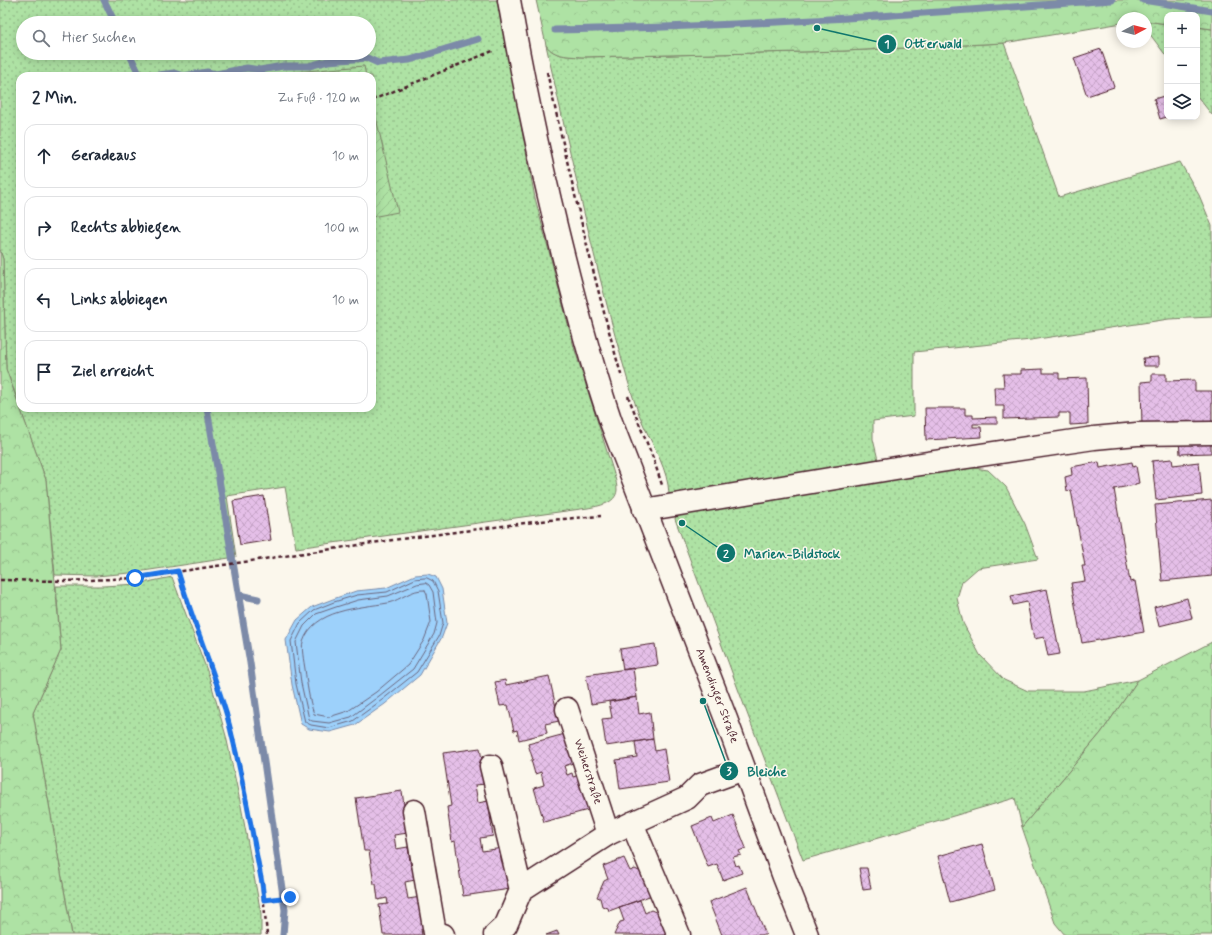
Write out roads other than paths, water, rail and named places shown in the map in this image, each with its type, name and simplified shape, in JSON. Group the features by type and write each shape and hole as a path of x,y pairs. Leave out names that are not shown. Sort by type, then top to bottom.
{"street":[{"name":"Amendinger Straße","path":"509,0 532,125 563,255 597,381 644,510 726,719 807,935"},
{"path":"644,510 914,465 1094,438 1144,434 1212,433"},
{"name":"Weiherstraße","path":"567,709 608,834"},
{"path":"491,766 521,890"},
{"path":"495,935 506,925 521,890 608,834 688,798 700,785 744,769"},
{"path":"414,811 435,933 443,935"},
{"path":"632,823 679,935"}],"water":[{"path":"428,574 436,577 442,589 447,623 442,637 420,675 385,704 355,725 330,732 309,729 301,724 292,685 286,640 297,620 312,607 333,599 356,591 386,588 415,575"}],"waterway":[{"path":"104,0 112,16"},
{"path":"555,30 764,23 1112,0"},
{"path":"1143,0 1212,11"},
{"path":"371,60 378,63 410,60 478,39"},
{"path":"132,60 138,72"},
{"path":"226,72 247,68 260,70 283,66 309,66 328,61 341,60"},
{"path":"208,412 250,663 285,910 283,935"},
{"path":"239,595 258,599"}],"place":[{"name":"Otterwald","path":"817,28"},
{"name":"Marien-Bildstock","path":"682,523"},
{"name":"Bleiche","path":"703,701"}]}
